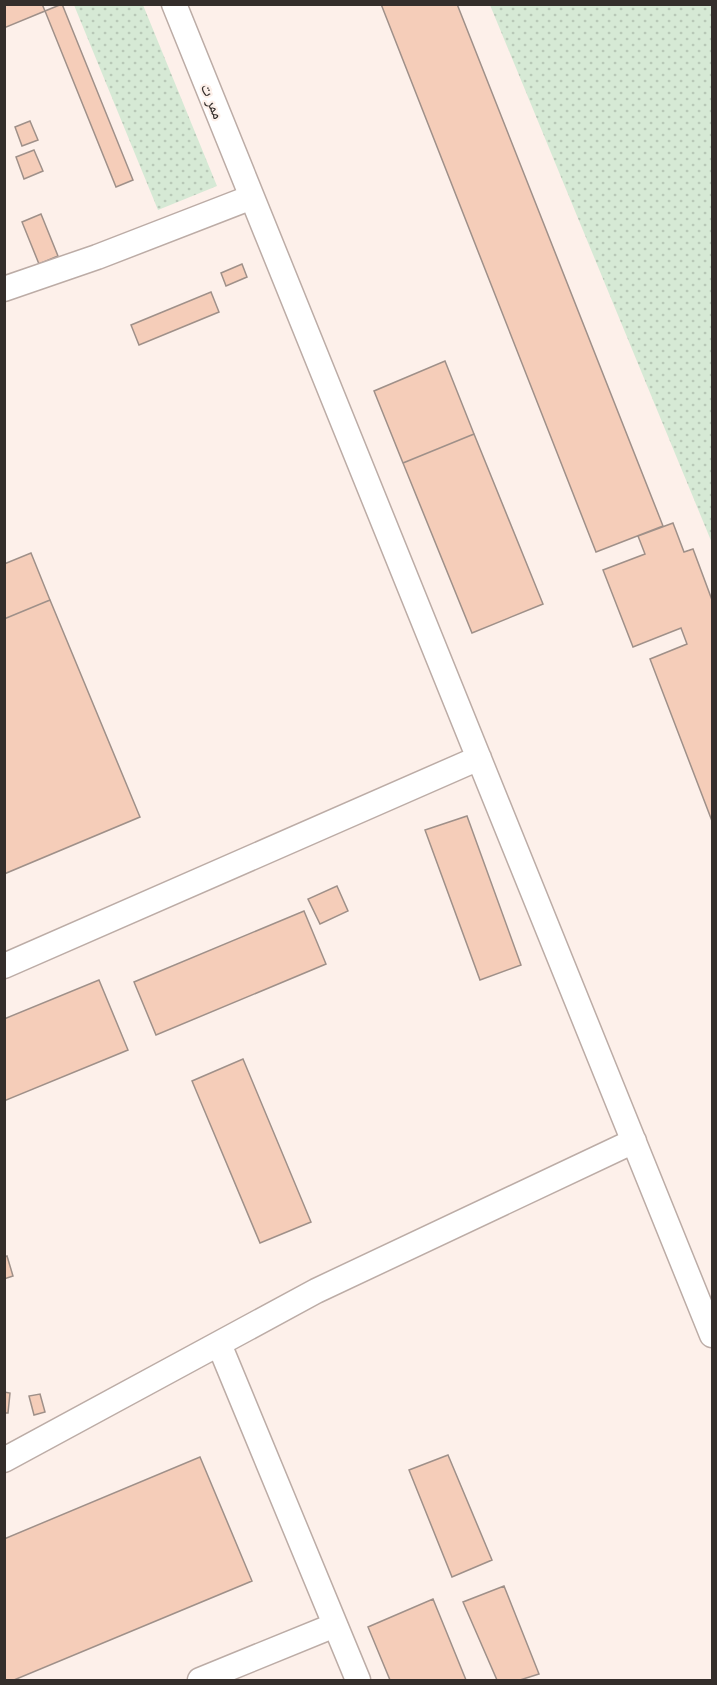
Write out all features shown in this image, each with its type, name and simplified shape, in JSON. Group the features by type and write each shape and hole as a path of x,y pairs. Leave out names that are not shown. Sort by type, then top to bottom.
{"lane":[{"name":"ممر ت","path":"174,4 712,1335"},
{"path":"4,289 97,257 252,197"},
{"path":"4,966 479,758"},
{"path":"4,1461 316,1291 634,1141"},
{"path":"219,1344 358,1680"},
{"path":"200,1680 335,1625"}],"green space":[{"path":"74,5 143,5 217,186 158,210"},
{"path":"490,5 712,5 712,543"}],"building":[{"path":"4,4 42,4 45,11 4,28"},
{"path":"62,4 133,180 116,187 45,11"},
{"path":"381,4 457,4 663,526 596,552"},
{"path":"30,121 38,140 22,146 15,127"},
{"path":"34,150 43,171 24,179 16,157"},
{"path":"41,214 58,256 39,264 22,222"},
{"path":"242,264 247,277 226,286 221,273"},
{"path":"211,292 219,312 139,345 131,325"},
{"path":"445,361 474,434 403,463 374,391"},
{"path":"474,434 543,604 472,633 403,463"},
{"path":"673,523 684,552 693,549 712,600 712,821 650,659 687,644 681,628 633,647 603,570 645,554 638,536"},
{"path":"31,553 50,600 4,619 4,564"},
{"path":"50,600 140,817 4,874 4,619"},
{"path":"467,816 521,965 480,980 425,830"},
{"path":"337,886 348,911 320,924 308,899"},
{"path":"304,911 326,964 156,1035 134,982"},
{"path":"99,980 128,1050 4,1101 4,1019"},
{"path":"243,1059 311,1222 260,1243 192,1081"},
{"path":"7,1256 13,1276 4,1279 4,1257"},
{"path":"4,1392 10,1393 8,1413 4,1413"},
{"path":"40,1394 45,1412 34,1415 29,1396"},
{"path":"448,1455 492,1560 452,1577 409,1470"},
{"path":"200,1457 252,1581 14,1680 4,1680 4,1539"},
{"path":"504,1586 539,1674 520,1680 497,1680 463,1602"},
{"path":"433,1599 466,1680 390,1680 368,1627"}]}
